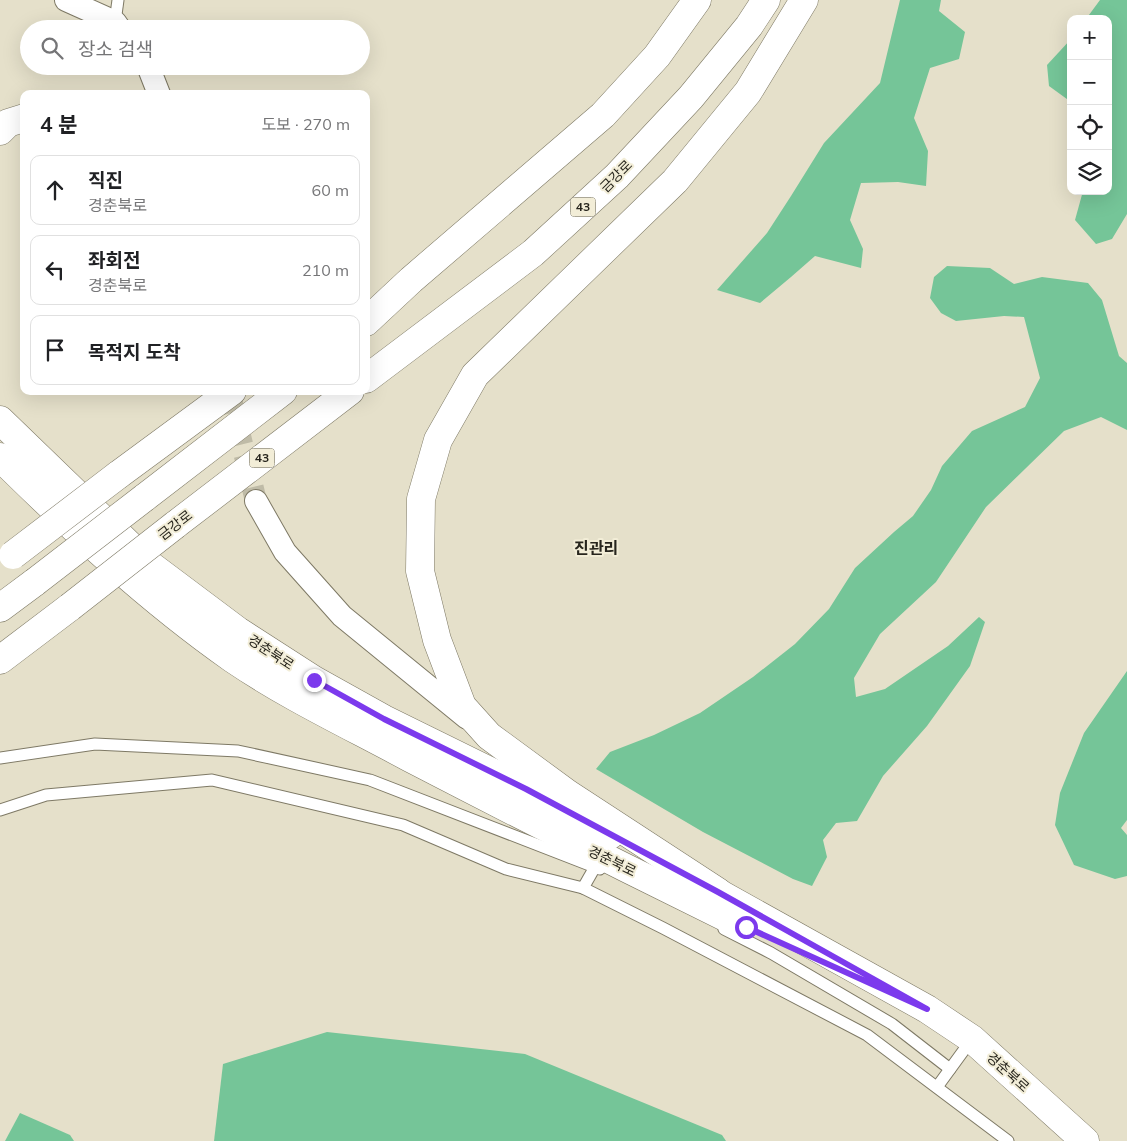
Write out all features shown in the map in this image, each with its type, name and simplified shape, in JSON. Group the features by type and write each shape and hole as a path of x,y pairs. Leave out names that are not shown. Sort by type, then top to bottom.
{"main road":[{"path":"370,318 411,280 603,115 657,56 697,0"},
{"name":"금강로","path":"370,376 532,253 617,176 691,97 749,26 766,0"},
{"path":"718,892 568,794 489,736 462,706 437,640 420,572 421,499 438,440 475,375 675,181 748,92 804,0"},
{"path":"0,131 8,123 20,119"},
{"path":"370,306 411,280"},
{"path":"196,418 209,395"},
{"path":"4,561 227,395"},
{"path":"0,608 278,395"},
{"name":"금강로","path":"0,660 345,395"},
{"name":"경춘북로","path":"0,420 150,565 238,632 314,680 384,719 526,789 718,892 927,1009 972,1039 1085,1141"},
{"name":"경춘북로","path":"0,458 145,592 234,659 308,704 522,816 746,927 927,1009"}],"street":[{"path":"66,0 107,20"},
{"path":"152,75 157,90"},
{"path":"256,502 285,552 342,616 489,736"}],"lane":[{"path":"117,20 118,0"},
{"path":"0,758 95,744 238,751 370,780 612,875"},
{"path":"0,810 46,795 212,780 403,825 506,868 582,888 671,932 867,1035 1008,1141"},
{"path":"582,888 595,867"},
{"path":"646,891 771,953 892,1024 950,1069"},
{"path":"937,1087 972,1039"}],"green space":[{"path":"900,0 941,0 939,11 965,32 959,59 930,68 914,118 928,151 926,186 898,182 861,183 850,220 863,249 861,268 815,256 760,303 717,290 767,233 824,143 880,83"},
{"path":"1100,0 1127,0 1127,214 1112,239 1096,244 1075,220 1082,195 1112,195 1112,15 1089,15"},
{"path":"1067,43 1067,99 1049,86 1047,65"},
{"path":"947,266 990,268 1014,284 1042,277 1088,283 1102,300 1119,356 1127,363 1127,430 1101,417 1064,431 986,507 936,582 880,634 854,678 856,697 885,689 948,646 979,617 985,622 970,666 927,726 883,776 857,821 836,823 823,840 827,857 812,886 793,879 703,832 596,769 610,752 654,735 700,713 753,677 795,644 829,609 855,568 913,516 931,490 942,466 972,431 1025,407 1040,378 1024,317 1004,316 956,321 941,313 930,298 934,277"},
{"path":"1127,671 1127,820 1121,828 1127,835 1127,876 1115,879 1074,865 1055,825 1060,793 1084,733"},
{"path":"327,1032 525,1054 722,1135 726,1141 214,1141 223,1064"},
{"path":"20,1113 70,1135 74,1141 5,1141"}],"tunnel":[{"path":"230,395 256,501"}],"district":[{"name":"진관리","path":"596,548"}],"route":[{"path":"314,680 384,719 526,789 718,892 927,1009 746,927"}]}
